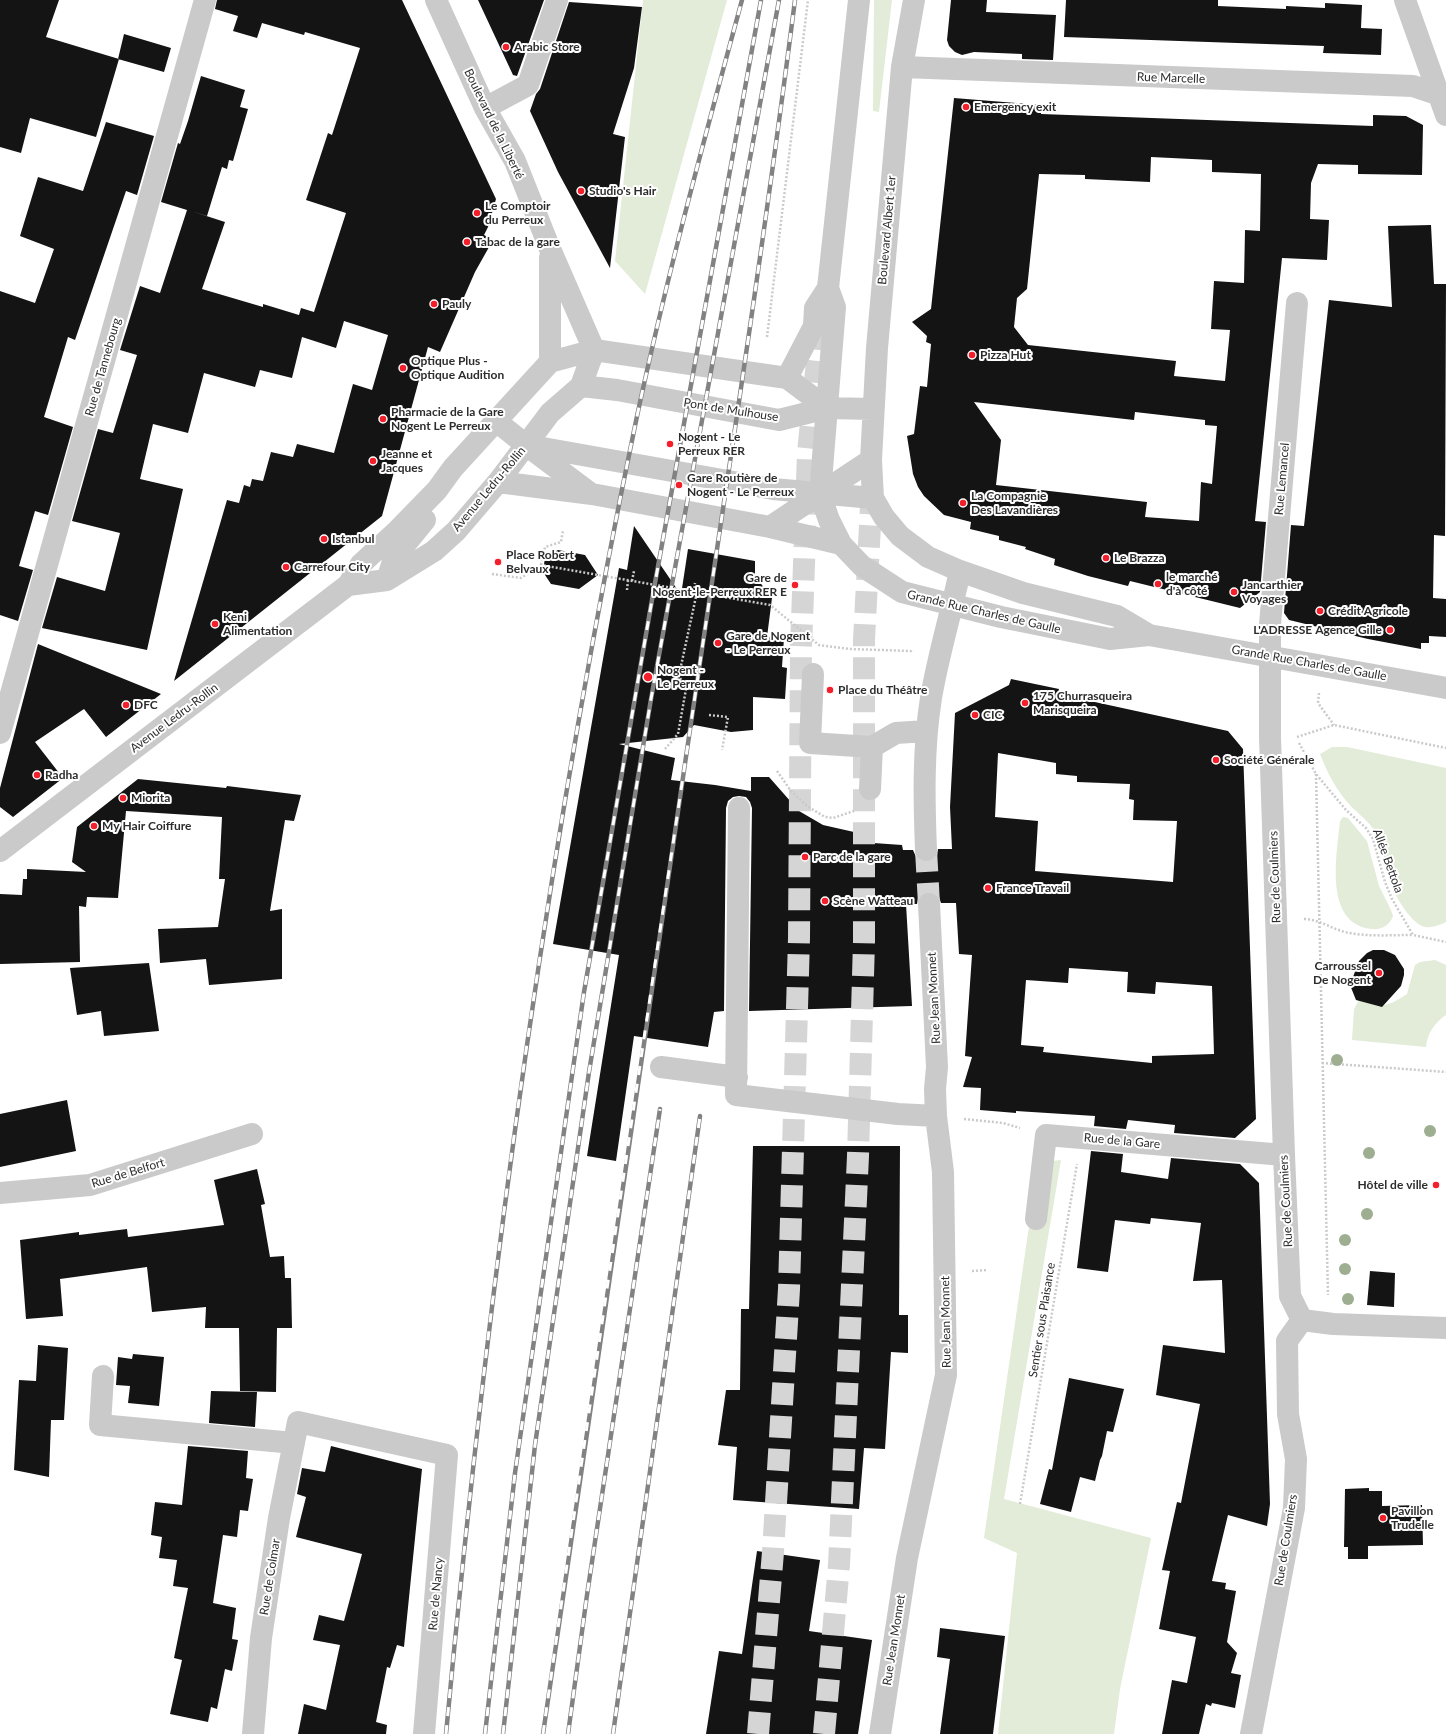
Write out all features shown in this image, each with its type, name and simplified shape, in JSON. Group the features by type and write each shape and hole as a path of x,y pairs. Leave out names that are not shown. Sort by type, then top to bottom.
{"street":[{"name":"Rue de Tannebourg","path":"0,733 205,0"},
{"name":"Boulevard de la Liberté","path":"436,0 485,108 515,161 550,249 594,350"},
{"path":"485,108 528,85 557,0"},
{"path":"820,494 835,308 828,288 859,0"},
{"name":"Boulevard Albert 1er","path":"871,460 872,409 888,213 902,67 914,0"},
{"path":"1405,0 1442,95 1446,115"},
{"name":"Rue Marcelle","path":"902,67 1413,86 1442,95"},
{"name":"Boulevard de la Liberté","path":"550,249 550,362"},
{"path":"787,378 814,326 815,308 828,288"},
{"name":"Rue Lemancel","path":"1270,656 1270,625 1297,302"},
{"path":"550,362 594,350 787,378 827,408"},
{"path":"550,362 581,386 594,350"},
{"name":"Avenue Ledru-Rollin","path":"0,851 348,585 361,564 398,530 437,490 453,468 550,362"},
{"name":"Pont de Mulhouse","path":"581,386 617,390 780,420 827,408 872,409"},
{"name":"Avenue Ledru-Rollin","path":"348,585 387,580 434,551 456,530 498,482 550,413 581,386"},
{"path":"496,421 526,446 592,494"},
{"path":"526,446 761,487 873,498"},
{"path":"770,527 871,460"},
{"name":"Grande Rue Charles de Gaulle","path":"871,460 873,498 884,517 900,536 928,556 960,571 1023,593 1117,616 1149,635"},
{"path":"498,482 592,494 770,527 841,544"},
{"name":"Avenue Ledru-Rollin","path":"387,580 394,558 431,512 437,490"},
{"name":"Grande Rue Charles de Gaulle","path":"820,494 829,520 841,544 862,566 902,592 953,606 1110,639 1149,635 1446,688"},
{"path":"926,850 924,808 926,731 937,670 960,571"},
{"name":"Rue de Coulmiers","path":"1251,1734 1294,1508 1296,1459 1288,1414 1287,1341 1302,1320 1290,1296 1270,736 1270,656"},
{"path":"813,674 810,743 872,747 896,733 926,731"},
{"path":"870,789 872,747"},
{"path":"739,808 736,1095 898,1114 936,1116"},
{"name":"Rue Jean Monnet","path":"880,1734 907,1558 946,1375 943,1172 936,1116 935,1089 937,1067 929,904"},
{"path":"662,1068 737,1077"},
{"name":"Rue de Belfort","path":"0,1193 90,1185 252,1134"},
{"name":"Rue de la Gare","path":"1036,1219 1046,1135 1284,1155"},
{"path":"1302,1320 1334,1324 1446,1328"},
{"path":"103,1376 100,1426 294,1443"},
{"name":"Rue de Colmar","path":"253,1734 261,1638 279,1518 298,1422 447,1455"},
{"name":"Rue de Nancy","path":"424,1734 447,1455"}],"path":[{"path":"767,337 808,0"},
{"path":"541,565 545,547 561,542 563,530"},
{"path":"492,574 521,578 541,565 770,605 819,645 850,649 910,651"},
{"path":"632,581 634,571"},
{"path":"627,590 628,580"},
{"path":"676,689 696,592 695,583"},
{"path":"665,750 678,734 686,690 679,676"},
{"path":"1319,691 1318,703 1334,725"},
{"path":"708,715 728,718 722,750"},
{"path":"1296,737 1334,725 1446,748"},
{"name":"Allée Bettola","path":"1307,759 1316,774 1346,810 1366,828 1375,845 1385,882 1392,899 1413,935"},
{"path":"778,771 791,792 807,806 825,817 833,818 860,809"},
{"path":"1316,774 1328,1298"},
{"path":"1300,919 1312,919 1344,932 1376,936 1413,935 1446,942"},
{"path":"1322,1063 1446,1072"},
{"path":"968,1120 1003,1123"},
{"name":"Sentier sous Plaisance","path":"1020,1504 1082,1138"}],"green space":[{"path":"643,0 727,0 645,294 615,261"},
{"path":"874,0 892,0 879,112 873,111"},
{"path":"1332,747 1347,747 1446,768 1446,922 1436,926 1425,927 1413,919 1402,905 1389,880 1382,848 1376,833 1344,799 1332,780 1320,754"},
{"path":"1343,817 1348,818 1367,841 1379,886 1393,916 1385,927 1371,929 1356,924 1345,914 1339,901 1336,885 1336,868 1340,821"},
{"path":"1435,960 1446,965 1446,1015 1438,1021 1432,1029 1426,1047 1352,1040 1354,1009 1359,1000 1379,1005 1394,1002 1407,994 1415,965 1420,962"},
{"path":"1061,1160 1004,1499 1151,1538 1120,1689 1114,1734 998,1734 1017,1553 984,1538 1028,1233 1042,1162"}],"building":[{"path":"0,0 59,0 46,37 119,59 96,137 30,118 21,153 0,147"},
{"path":"217,0 402,0 496,199 488,227 484,235 493,240 475,272 440,352 428,347 382,516 174,681 227,500 239,503 244,485 250,487 252,479 263,481 271,452 293,457 297,444 334,453 353,384 372,390 388,335 344,321 336,348 302,337 292,378 260,370 255,387 204,373 188,433 153,424 140,479 183,489 147,650 42,628 57,577 105,591 120,533 72,521 98,429 113,433 137,355 120,350 140,286 160,293 187,210 161,202 178,143 180,144 188,121 201,76 245,90 240,107 248,109 233,161 229,160 227,169 222,167 207,216 191,211 225,222 202,289 263,307 263,304 299,315 301,308 314,312 346,213 306,200 328,133 332,135 360,48 305,32 304,35 262,23 257,38 233,31 238,16 215,9"},
{"path":"478,0 544,0 517,76 513,75"},
{"path":"951,0 987,0 986,12 1056,15 1053,60 1022,59 1022,54 974,52 962,55 955,52 949,46 947,40"},
{"path":"1066,0 1218,0 1218,6 1286,9 1286,6 1325,8 1325,3 1362,5 1361,28 1382,29 1381,55 1323,53 1324,46 1064,37"},
{"path":"569,2 642,7 634,68 613,134 625,137 610,268 558,172 530,111 536,94 540,89"},
{"path":"124,34 171,48 164,72 118,59"},
{"path":"954,98 1041,105 1041,114 1373,126 1373,115 1406,116 1423,125 1422,175 1358,174 1358,165 1318,164 1311,183 1310,219 1329,220 1327,260 1282,258 1255,521 1266,522 1260,592 1240,608 1130,581 1128,586 1088,576 1054,565 1055,559 1025,549 1026,547 999,540 999,536 970,529 971,522 944,515 924,496 918,487 913,474 907,436 914,434 920,386 927,387 931,344 926,342 927,336 912,322 931,309","holes":["1151,157 1212,160 1212,172 1261,174 1260,231 1245,230 1244,283 1214,281 1211,329 1230,330 1225,381 1174,376 1176,361 1028,345 1014,327 1017,298 1027,289 1039,174 1085,175 1085,179 1150,182","974,402 1134,420 1135,412 1205,420 1205,425 1217,426 1212,484 1201,482 1199,521 1145,517 1147,502 996,485 1001,440"]},
{"path":"106,122 154,136 137,195 126,191 75,340 68,337 44,417 73,427 48,515 35,511 19,566 33,570 18,621 0,615 0,291 35,303 54,249 20,236 38,177 83,191"},
{"path":"1431,225 1434,284 1446,284 1445,536 1434,535 1433,598 1446,599 1446,637 1429,636 1429,643 1421,643 1421,649 1368,639 1289,620 1284,613 1291,525 1304,526 1329,300 1392,307 1388,226"},
{"path":"634,526 681,595 688,549 755,561 755,576 772,598 767,637 784,638 782,667 787,668 785,699 753,697 753,730 731,732 694,725 683,737 619,744 675,758 671,780 751,791 751,777 769,777 799,811 823,825 854,832 853,836 859,838 859,842 902,845 903,850 913,850 916,857 921,861 932,861 937,856 938,849 952,849 950,807 955,713 1009,685 1011,679 1059,689 1058,694 1228,731 1243,749 1256,1119 1235,1138 1174,1133 1175,1125 1128,1120 1126,1129 1094,1126 1095,1116 980,1110 981,1088 963,1087 972,1057 965,1056 972,955 959,954 956,903 941,903 939,897 935,893 929,892 922,894 918,898 917,904 906,904 912,1006 749,1011 752,808 746,797 739,796 733,797 728,801 726,808 724,1011 714,1012 708,1047 634,1036 616,1161 587,1156 619,955 553,944 619,568 627,570","holes":["998,753 1056,763 1056,774 1077,776 1077,782 1130,784 1129,799 1134,800 1133,820 1177,821 1173,882 1035,871 1038,821 995,817","1069,968 1128,972 1127,992 1155,994 1156,982 1212,986 1214,1054 1152,1056 1152,1063 1043,1052 1044,1047 1021,1045 1026,980 1068,983"]},
{"path":"558,550 585,555 598,575 579,589 551,584 543,572 545,557"},
{"path":"38,644 161,694 106,737 84,709 35,742 63,778 13,817 0,807 0,788"},
{"path":"138,779 226,788 227,786 301,795 294,821 285,820 270,911 282,909 282,979 209,985 206,959 160,963 158,929 218,927 225,879 219,879 222,817 126,811 118,898 87,897 86,907 79,906 80,962 0,964 0,894 22,895 23,879 27,879 27,869 86,872 72,862 77,827"},
{"name":"Carroussel De Nogent","path":"1373,950 1384,950 1395,955 1404,969 1401,986 1382,1007 1356,1000 1350,985 1359,961 1367,953"},
{"path":"149,963 159,1031 104,1036 101,1011 77,1015 70,968"},
{"path":"67,1100 76,1151 0,1167 0,1114"},
{"path":"753,1146 900,1146 899,1315 908,1315 908,1353 891,1352 885,1449 864,1448 859,1509 733,1500 737,1447 718,1445 726,1390 740,1390 741,1309 749,1309"},
{"path":"1091,1151 1123,1154 1121,1172 1168,1179 1171,1158 1240,1164 1259,1183 1270,1504 1267,1526 1228,1515 1212,1581 1226,1583 1225,1589 1236,1591 1227,1642 1237,1653 1231,1673 1241,1675 1235,1708 1212,1703 1211,1706 1206,1704 1199,1734 1162,1734 1172,1680 1187,1683 1196,1637 1159,1629 1170,1571 1162,1570 1177,1502 1181,1503 1200,1404 1156,1395 1163,1345 1225,1353 1222,1280 1193,1281 1201,1223 1151,1218 1150,1224 1115,1220 1108,1272 1077,1268"},
{"path":"257,1169 265,1204 261,1205 270,1257 284,1256 285,1278 291,1278 292,1328 277,1328 276,1392 240,1391 239,1328 205,1328 206,1307 152,1312 147,1267 60,1279 63,1316 26,1319 20,1240 79,1232 79,1235 127,1229 128,1237 224,1225 214,1180"},
{"path":"1370,1271 1395,1273 1394,1307 1367,1305"},
{"path":"38,1345 68,1348 64,1420 51,1420 49,1477 14,1470 19,1380 36,1381"},
{"path":"133,1354 164,1357 159,1406 128,1403 130,1386 116,1385 118,1357 132,1359"},
{"path":"1069,1378 1124,1389 1113,1432 1107,1431 1095,1481 1080,1477 1071,1512 1040,1504 1049,1469 1052,1470"},
{"path":"211,1391 257,1392 255,1427 209,1423"},
{"path":"188,1446 248,1451 246,1478 253,1479 248,1511 240,1510 237,1537 223,1535 213,1603 236,1608 232,1639 238,1640 232,1671 225,1669 217,1709 211,1707 208,1722 170,1714 182,1660 174,1658 188,1588 173,1586 177,1560 159,1558 162,1537 151,1535 155,1502 182,1505"},
{"path":"331,1446 422,1469 404,1647 397,1645 390,1668 387,1667 376,1722 387,1725 386,1734 298,1734 304,1704 326,1710 340,1645 313,1640 319,1615 344,1621 362,1554 296,1537 306,1497 297,1494 302,1468 325,1472"},
{"name":"Pavillon Trudelle","path":"1369,1488 1369,1491 1382,1491 1382,1506 1422,1505 1423,1545 1368,1546 1368,1559 1348,1559 1348,1547 1344,1547 1345,1489"},
{"path":"757,1551 820,1560 809,1631 872,1640 858,1734 706,1734 719,1651 742,1654"},
{"path":"940,1628 1005,1636 993,1734 940,1734 950,1659 937,1657"}],"tunnel":[{"path":"758,1734 773,1552 789,1289 799,938 801,648 808,453 822,310"},
{"path":"824,1734 839,1565 858,1156 864,941 864,640 872,487"},
{"path":"926,850 929,904"}],"railway":[{"path":"446,1734 462,1569 500,1239 547,910 574,747 636,421 686,210 742,0"},
{"path":"485,1734 515,1473 584,992 653,594 761,0"},
{"path":"503,1734 535,1445 589,1072 651,699 779,0"},
{"path":"543,1734 614,1242 757,282 795,0"},
{"path":"568,1734 587,1595 660,1109"},
{"path":"613,1734 700,1116"}],"place":[{"name":"Arabic Store","path":"506,47"},
{"name":"Emergency exit","path":"966,107"},
{"name":"Studio's Hair","path":"581,191"},
{"name":"Le Comptoir du Perreux","path":"477,213"},
{"name":"Tabac de la gare","path":"467,242"},
{"name":"Pauly","path":"434,304"},
{"name":"Pizza Hut","path":"972,355"},
{"name":"Optique Plus - Optique Audition","path":"403,368"},
{"name":"Pharmacie de la Gare Nogent Le Perreux","path":"383,419"},
{"name":"Nogent - Le Perreux RER","path":"670,444"},
{"name":"Jeanne et Jacques","path":"373,461"},
{"name":"Gare Routière de Nogent - Le Perreux","path":"679,485"},
{"name":"La Compagnie Des Lavandières","path":"963,503"},
{"name":"Istanbul","path":"324,539"},
{"name":"Le Brazza","path":"1106,558"},
{"name":"Place Robert Belvaux","path":"498,562"},
{"name":"Carrefour City","path":"286,567"},
{"name":"le marché d'à côté","path":"1158,584"},
{"name":"Gare de Nogent-le-Perreux RER E","path":"795,585"},
{"name":"Jancarthier Voyages","path":"1234,592"},
{"name":"Crédit Agricole","path":"1320,611"},
{"name":"Keni Alimentation","path":"215,624"},
{"name":"L'ADRESSE Agence Gille","path":"1390,630"},
{"name":"Gare de Nogent - Le Perreux","path":"718,643"},
{"name":"Nogent - Le Perreux","path":"648,677"},
{"name":"Place du Théâtre","path":"830,690"},
{"name":"175 Churrasqueira Marisqueira","path":"1025,703"},
{"name":"DFC","path":"126,705"},
{"name":"CIC","path":"975,715"},
{"name":"Société Générale","path":"1216,760"},
{"name":"Radha","path":"37,775"},
{"name":"Miorita","path":"123,798"},
{"name":"My Hair Coiffure","path":"94,826"},
{"name":"Parc de la gare","path":"805,857"},
{"name":"France Travail","path":"988,888"},
{"name":"Scène Watteau","path":"825,901"},
{"name":"Carroussel De Nogent","path":"1379,973"},
{"name":"Hôtel de ville","path":"1436,1185"},
{"name":"Pavillon Trudelle","path":"1383,1518"}]}
